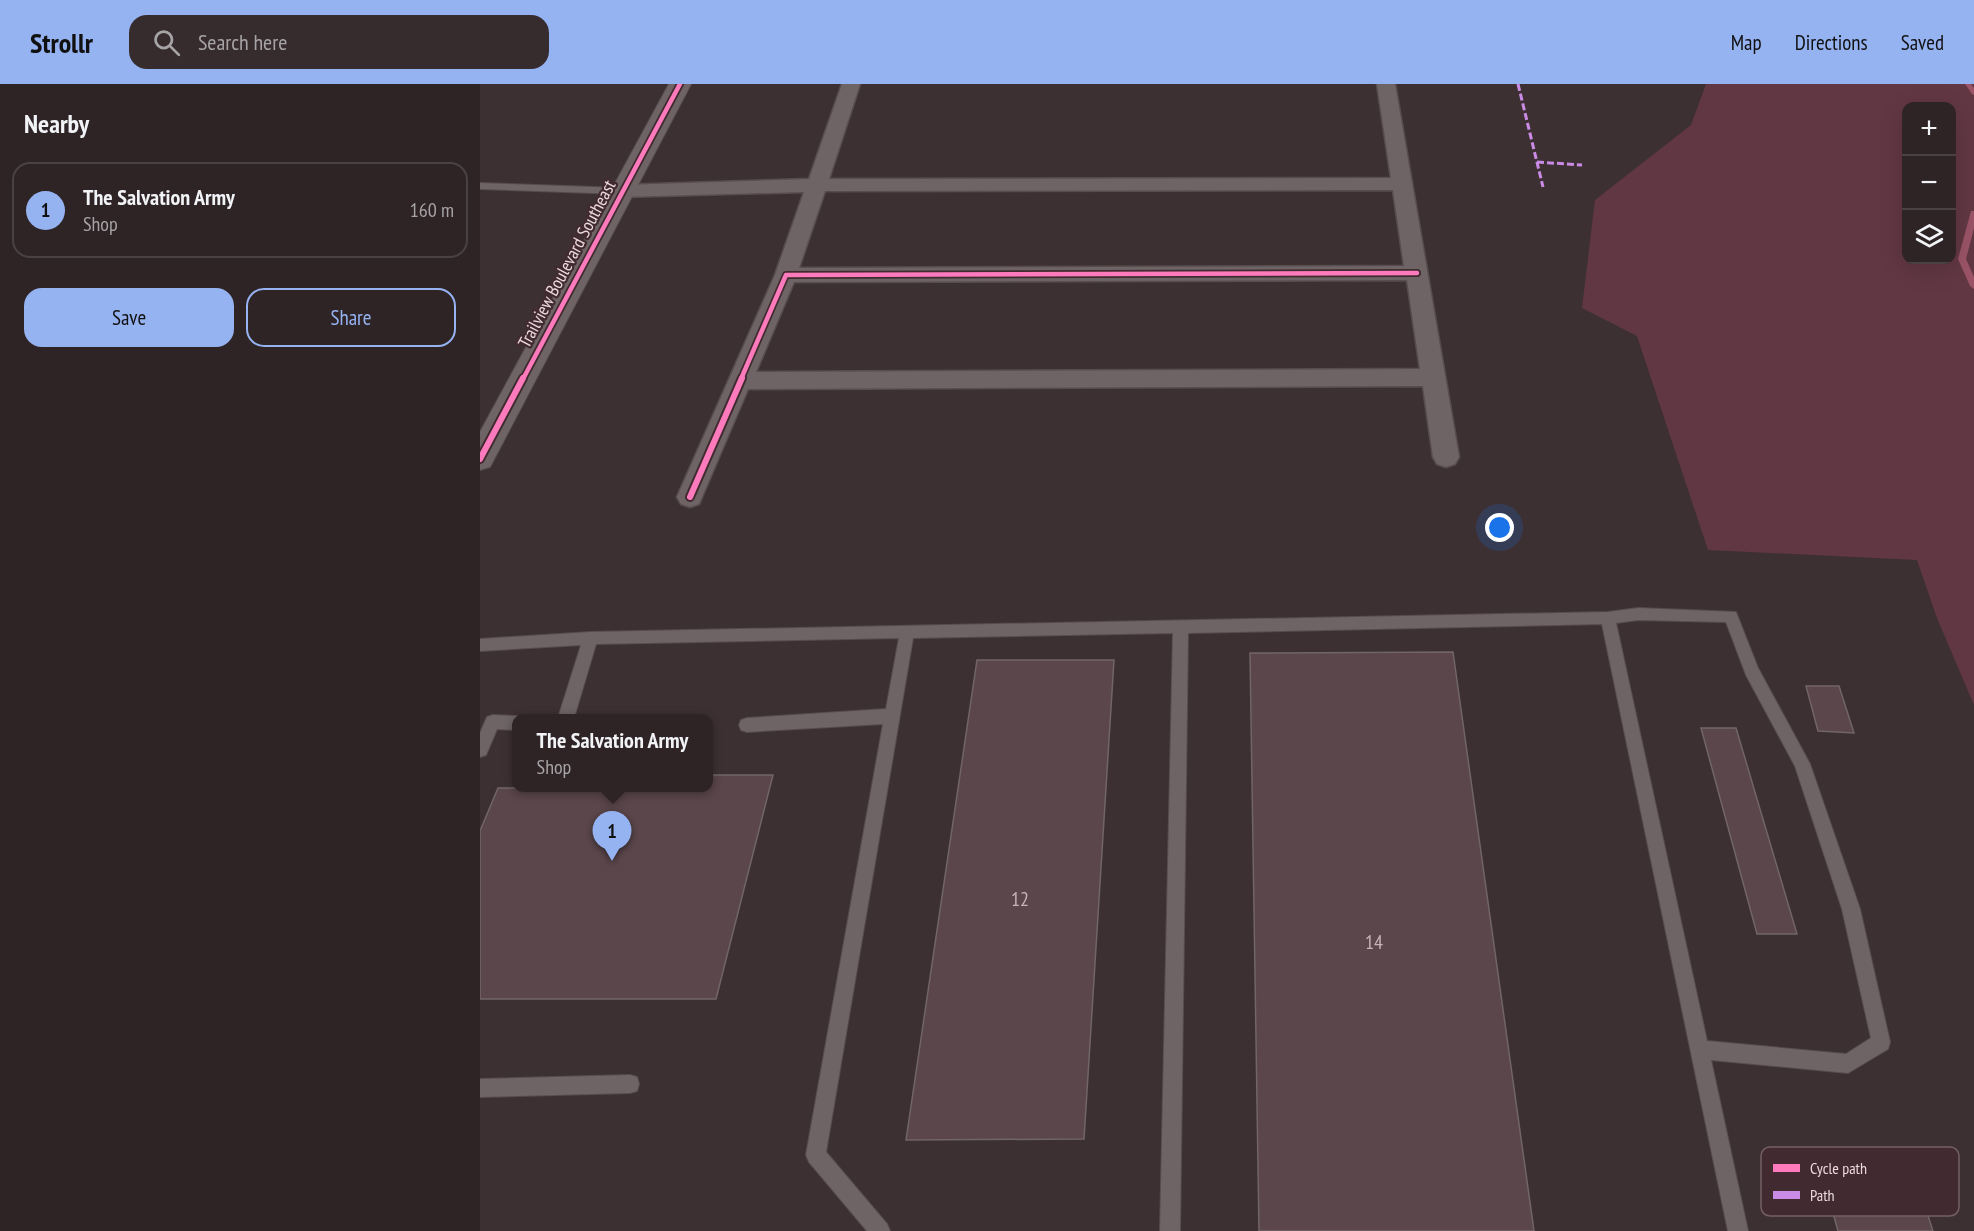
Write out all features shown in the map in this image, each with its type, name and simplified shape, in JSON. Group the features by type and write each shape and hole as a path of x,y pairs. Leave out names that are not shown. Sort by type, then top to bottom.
{"street":[{"name":"Trailview Boulevard Southeast","path":"480,459 680,84"},
{"path":"690,497 786,275 851,84"},
{"path":"1386,84 1446,457"},
{"path":"622,191 818,185 1403,184"},
{"path":"786,275 1418,273"},
{"path":"740,381 1434,377"}],"lane":[{"path":"480,186 622,191"},
{"path":"480,645 591,638 1608,618 1638,614 1731,616 1751,670 1802,764 1851,909 1881,1042 1848,1064 1700,1050"},
{"path":"1608,618 1738,1231"},
{"path":"1170,1231 1181,626"},
{"path":"880,1231 816,1155 907,632"},
{"path":"567,714 591,638"},
{"path":"747,725 892,716"},
{"path":"480,750 493,722 512,723"},
{"path":"480,1088 630,1084"}],"shaded area":[{"path":"1706,84 1974,84 1974,705 1937,618 1917,560 1708,550 1637,336 1582,308 1595,200 1691,125"}],"building":[{"path":"1453,652 1534,1231 1259,1231 1250,653"},
{"path":"977,660 1114,660 1084,1139 906,1140"},
{"path":"1806,686 1839,686 1854,733 1818,731"},
{"path":"1701,728 1736,728 1797,934 1757,934"},
{"path":"713,775 773,775 716,999 480,999 480,831 498,788 512,788 512,792 713,792"},
{"path":"1834,1216 1928,1216 1933,1231 1838,1231"}],"waterway":[{"path":"1968,84 1974,93"},
{"path":"1974,213 1962,259 1974,286"}],"marked path":[{"path":"1518,84 1543,187"},
{"path":"1537,162 1582,165"}],"cycle path":[{"path":"480,459 680,84"},
{"path":"690,497 786,275 1417,273"}],"place":[{"name":"The Salvation Army","path":"612,861"}]}
